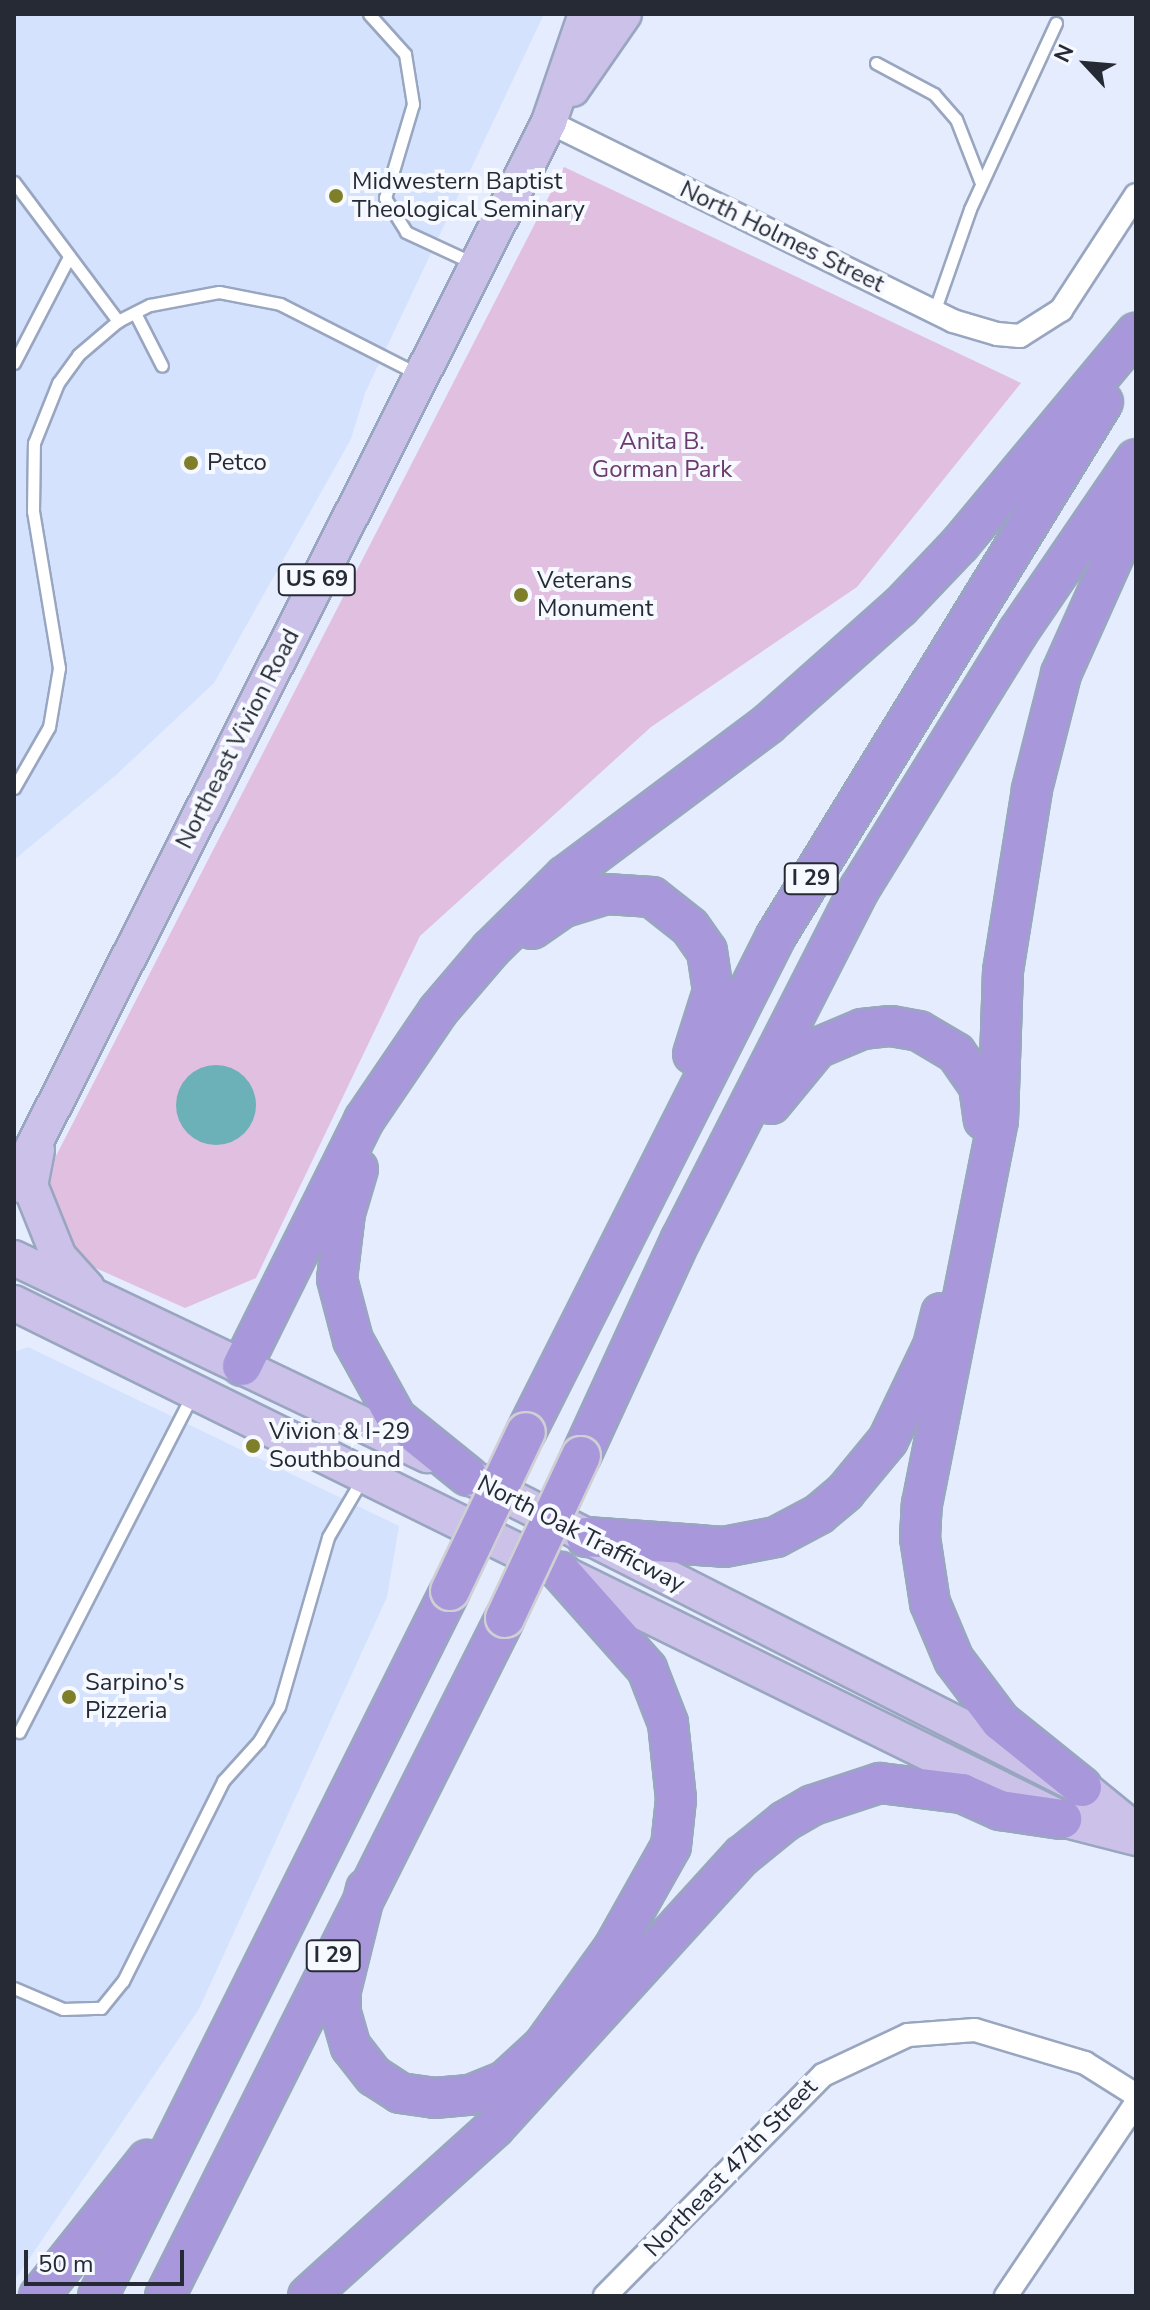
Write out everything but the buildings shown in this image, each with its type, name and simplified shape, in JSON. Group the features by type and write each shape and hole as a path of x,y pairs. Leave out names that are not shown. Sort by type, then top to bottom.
{"highway":[{"path":"242,1366 364,1120 438,1011 491,949 565,876 768,724 900,607 960,544 1136,333"},
{"name":"I 29","path":"98,2296 450,1591 526,1432 776,936 1136,349"},
{"name":"I 29","path":"165,2296 366,1889 505,1618 681,1239 860,888 1018,632 1136,459"},
{"path":"1082,1787 1000,1721 954,1660 930,1603 920,1538 922,1504 982,1224 998,1121 1003,971 1032,789 1061,674 1136,506"},
{"path":"468,1476 396,1418 353,1340 337,1279 345,1213 360,1163 398,1100 526,933 564,907 606,894 652,897 690,927 707,951 712,972 709,1012 672,1099 660,1167"},
{"path":"586,1537 696,1547 750,1543 791,1531 819,1514 869,1467 888,1440 933,1346 964,1222 985,1117 979,1086 967,1064 932,1037 891,1026 862,1029 817,1048 775,1096 737,1169 681,1239"},
{"path":"366,1889 341,1990 341,2013 351,2047 374,2076 400,2093 434,2098 470,2095 505,2081 543,2046 613,1949 671,1846 676,1799 668,1723 647,1669 561,1572"},
{"path":"308,2296 495,2127 742,1856 785,1821 813,1805 880,1783 962,1793 1000,1810 1062,1819"},
{"path":"39,2296 194,2102"}],"main road":[{"name":"Northeast Vivion Road","path":"14,1185 28,1138 549,122 586,14"},
{"name":"Northeast Vivion Road","path":"549,122 624,14"},
{"path":"28,1138 30,1185 59,1257 94,1295"},
{"name":"North Oak Trafficway","path":"14,1258 393,1437 1082,1787 1136,1831"},
{"path":"14,1287 49,1293 333,1433 393,1437"},
{"name":"North Oak Trafficway","path":"14,1303 1062,1819 1136,1838"},
{"path":"14,1331 75,1333"}],"street":[{"name":"North Holmes Street","path":"549,122 934,312 970,326 1020,336 1061,310 1136,195"},
{"name":"Northeast 47th Street","path":"605,2296 823,2075 908,2035 975,2030 1085,2063 1136,2095"},
{"path":"1006,2296 1136,2103"}],"lane":[{"path":"369,14 405,54 413,104 385,198 406,232 417,240 477,265"},
{"path":"934,312 981,183 1056,23"},
{"path":"876,63 934,94 956,119 981,183"},
{"path":"14,182 118,321"},
{"path":"14,363 69,257"},
{"path":"14,788 49,727 59,668 33,511 34,443 58,383 78,355 118,321 135,313 184,296 248,294 280,304 420,375"},
{"path":"135,313 162,366"},
{"path":"19,1732 194,1391"},
{"path":"14,1988 63,2009 101,2008 123,1981 223,1781 259,1741 279,1707 328,1537 364,1475"}],"shaded area":[{"path":"14,14 544,14 365,393 351,439 214,683 116,775 14,860"},
{"path":"216,1065 231,1068 244,1077 253,1090 256,1105 253,1120 244,1133 231,1142 216,1145 201,1142 188,1133 179,1120 176,1105 179,1090 188,1077 201,1068"},
{"path":"28,1347 399,1526 387,1597 199,2009 14,2281 14,1352"}],"green space":[{"name":"Anita B. Gorman Park","path":"564,167 1021,383 857,587 651,727 420,936 256,1278 185,1308 71,1257 38,1191"}],"place":[{"name":"Midwestern Baptist Theological Seminary","path":"336,196"},
{"name":"Petco","path":"191,463"},
{"name":"Veterans Monument","path":"521,595"},
{"name":"Vivion & I-29 Southbound","path":"253,1446"},
{"name":"Sarpino's Pizzeria","path":"69,1697"}]}
